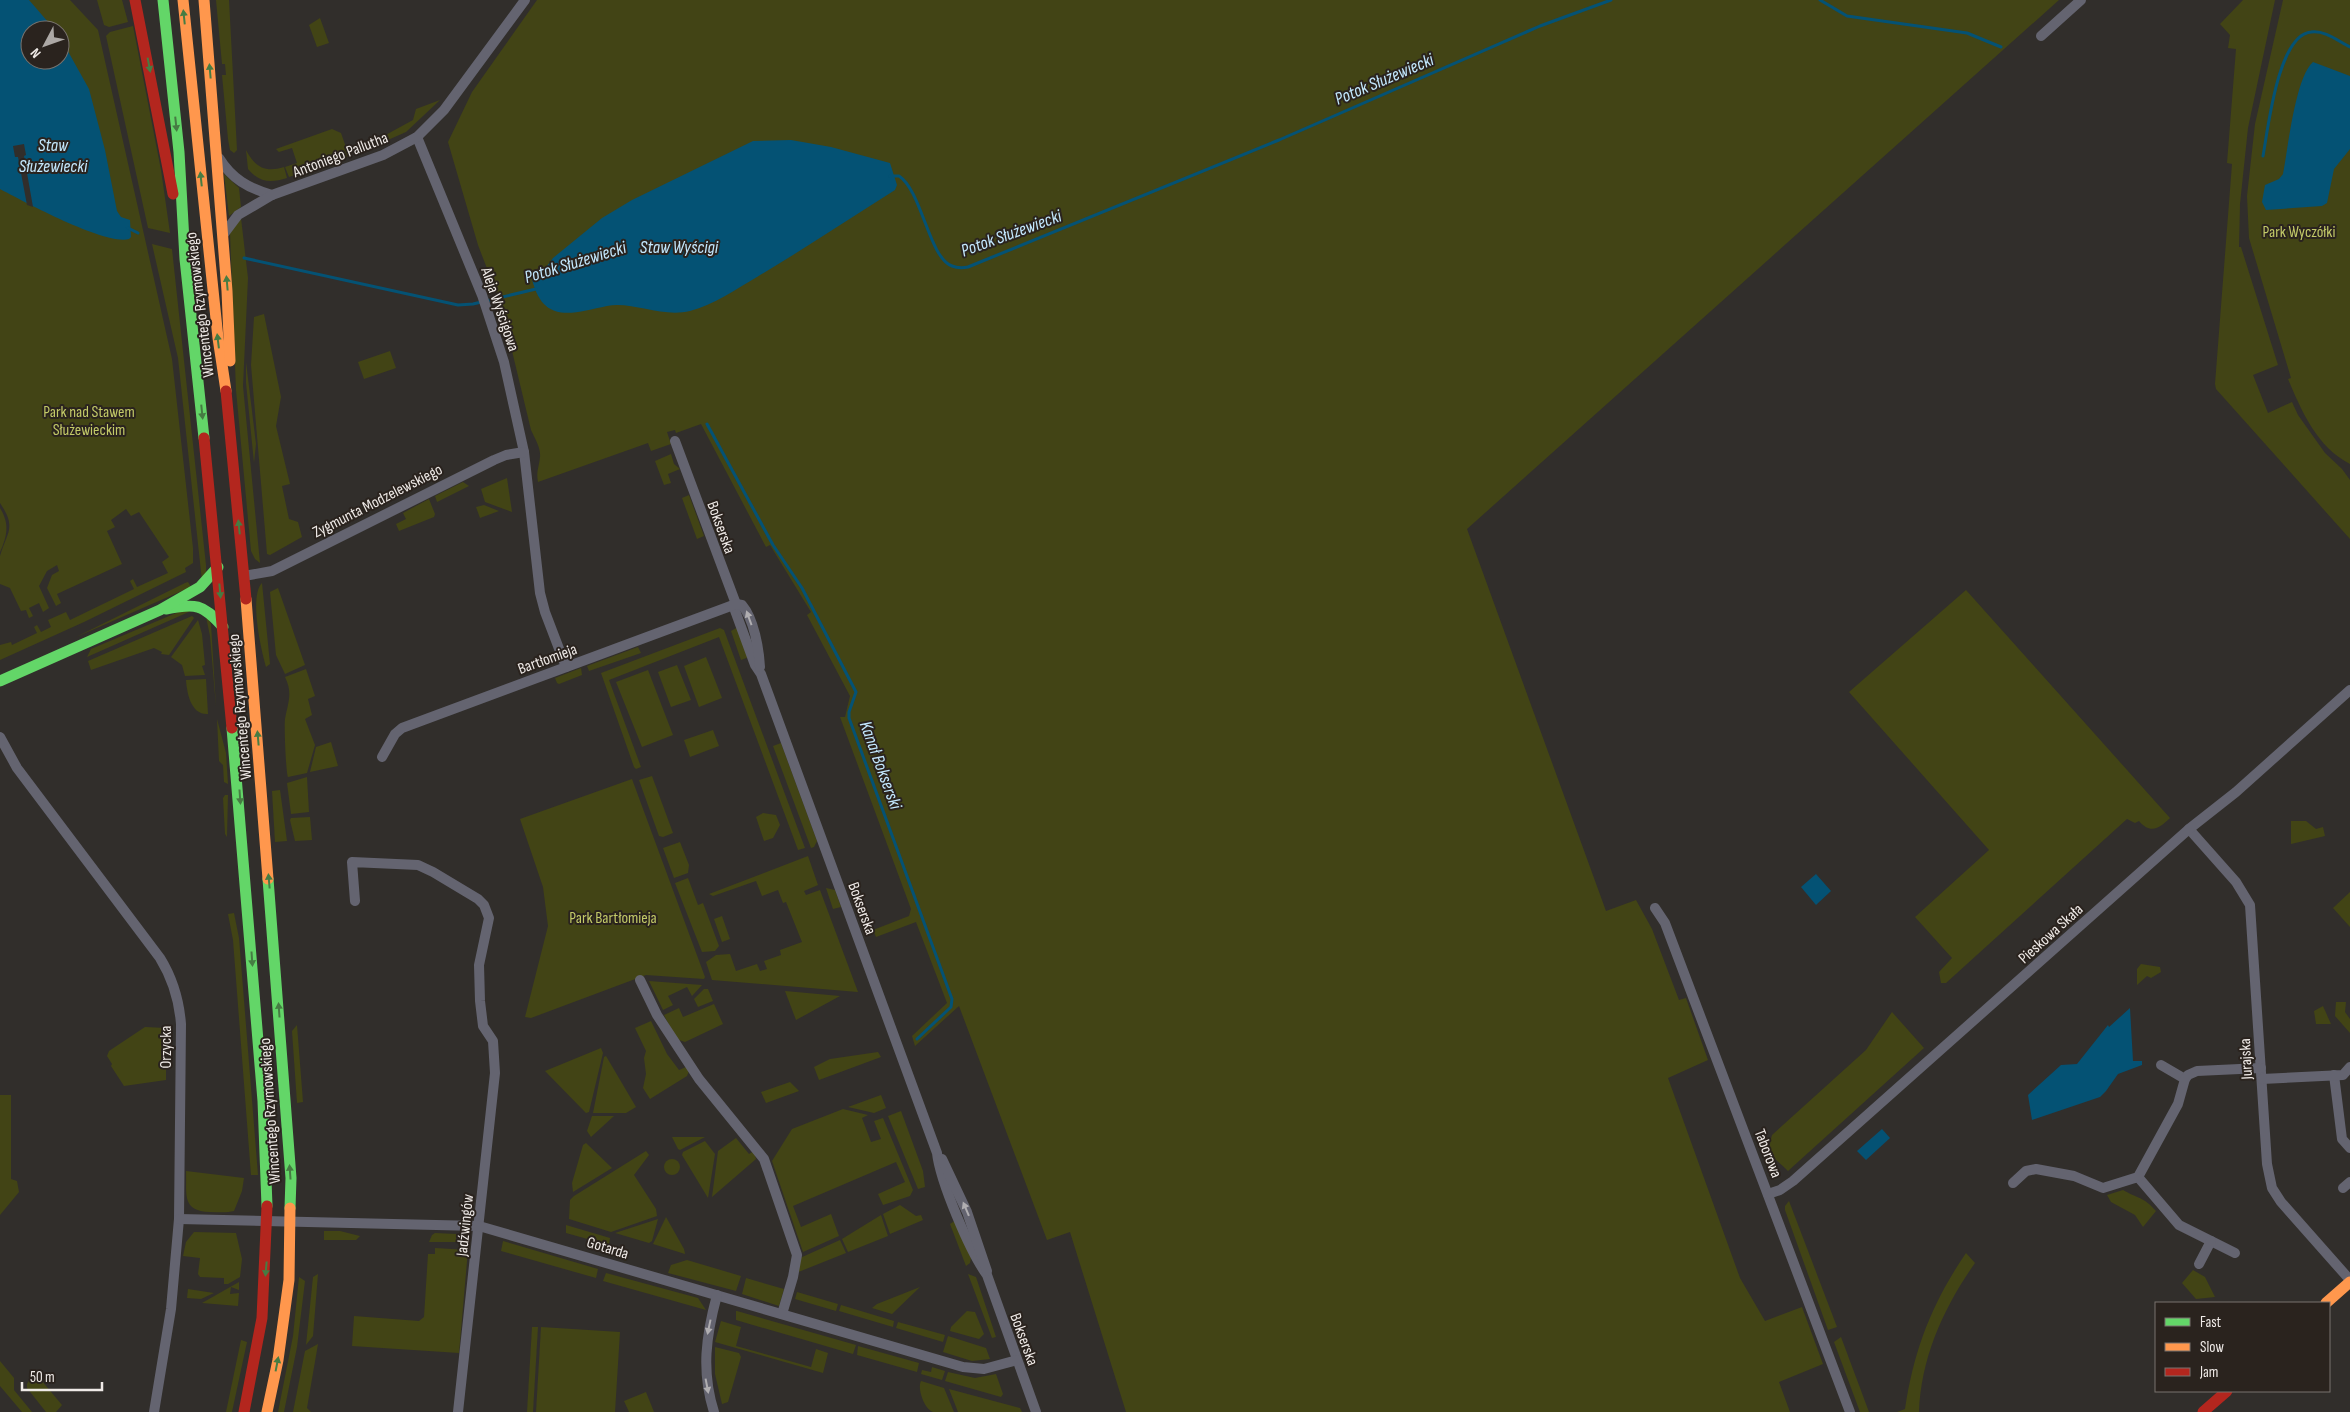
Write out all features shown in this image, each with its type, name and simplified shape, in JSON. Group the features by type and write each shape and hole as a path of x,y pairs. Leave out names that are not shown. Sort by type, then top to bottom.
{"main road":[{"name":"Wincentego Rzymowskiego","path":"135,0 185,259"},
{"name":"Wincentego Rzymowskiego","path":"163,0 179,152 185,259 218,567 239,788 258,1042 268,1221 262,1318 244,1412"},
{"name":"Wincentego Rzymowskiego","path":"182,0 218,338 228,406 244,576 291,1178 291,1263 278,1360 267,1412"},
{"name":"Wincentego Rzymowskiego","path":"204,0 230,349 228,406"},
{"path":"0,681 160,610 200,587 218,567"},
{"path":"160,610 190,604 202,606 223,627"},
{"path":"2327,1302 2350,1281"},
{"path":"2203,1412 2226,1392"}],"street":[{"path":"417,137 444,110 525,0"},
{"path":"2040,36 2081,0"},
{"name":"Antoniego Pallutha","path":"223,236 238,215 272,195 383,154 417,137"},
{"name":"Aleja Wyścigowa","path":"417,137 482,295 504,362 524,452 538,583 544,612 566,667"},
{"path":"217,155 237,180 272,195"},
{"name":"Bokserska","path":"675,441 734,605 740,604 744,607 749,619 761,674 937,1153 939,1164 958,1216 979,1264 987,1275 1036,1412"},
{"name":"Zygmunta Modzelewskiego","path":"244,576 272,571 494,460 506,455 524,452"},
{"name":"Bartłomieja","path":"382,757 395,734 402,728 734,605"},
{"name":"Pieskowa Skała","path":"1768,1194 1780,1190 1800,1175 2189,829 2236,792 2350,690"},
{"name":"Orzycka","path":"0,737 3,754 160,958 175,986 181,1024 178,1219 171,1308 154,1412"},
{"name":"Jurajska","path":"2189,829 2236,882 2250,905 2267,1164 2272,1188 2291,1215 2350,1281"},
{"name":"Jadźwingów","path":"355,901 352,862 418,865 478,899 487,910 489,918 479,965 480,1001 483,1026 493,1041 495,1073 480,1226 458,1412"},
{"name":"Taborowa","path":"1654,908 1665,923 1850,1412"},
{"path":"640,980 657,1015 700,1079 764,1159 797,1255 793,1277 782,1314"},
{"path":"2161,1065 2185,1079"},
{"path":"2013,1183 2026,1171 2036,1169 2074,1176 2103,1188 2138,1177 2178,1104 2185,1079 2197,1071 2261,1068"},
{"path":"2262,1079 2343,1075 2350,1068"},
{"path":"2334,1075 2342,1139 2350,1148"},
{"path":"2138,1177 2174,1221 2235,1253"},
{"name":"Gotarda","path":"178,1219 480,1226 971,1369 990,1368 1016,1360"},
{"path":"2199,1264 2211,1241"},
{"path":"714,1412 708,1390 705,1360 708,1332 717,1295"}],"green space":[{"name":"Park nad Stawem Służewieckim","path":"0,0 70,0 98,30 172,359 193,548 193,563 185,568 186,572 84,622 0,660 0,645 11,642 12,645 37,633 34,627 37,625 41,632 51,627 48,620 66,612 70,620 134,589 130,581 133,579 137,587 168,573 162,562 169,557 139,512 131,516 126,509 111,520 115,527 107,531 122,564 57,594 61,603 56,606 47,588 52,575 59,571 57,565 47,571 39,586 49,608 43,612 39,603 29,608 33,616 29,618 26,610 21,611 10,588 0,584 0,556 9,530 5,511 0,503"},
{"path":"97,0 122,0 128,22 109,27 104,25"},
{"path":"216,0 229,0 237,150 234,153 230,150 228,139 222,75 226,75 225,64 222,64"},
{"path":"537,0 2059,0 1467,529 1606,911 1636,900 1652,929 1679,1000 1686,998 1708,1060 1668,1078 1740,1278 1765,1321 1802,1307 1823,1364 1779,1382 1790,1412 1126,1412 1070,1232 1047,1240 959,1006 915,1046 912,1036 947,1003 916,922 876,937 873,930 909,916 911,909 840,717 845,717 850,696 807,615 811,612 770,545 766,547 701,424 676,433 675,430 667,432 671,444 651,451 648,443 538,482 540,450 531,430 501,305 478,245 448,142 472,92"},
{"path":"2243,0 2275,0 2248,128 2240,204 2239,247 2241,247 2278,365 2253,375 2268,413 2292,402 2298,415 2325,453 2342,469 2350,480 2350,539 2216,389 2215,384 2232,164 2227,163 2236,49 2228,48 2230,35 2220,24"},
{"name":"Park Wyczółki","path":"2283,0 2350,0 2350,464 2328,448 2312,428 2293,391 2288,379 2291,378 2249,238 2247,196 2255,124"},
{"path":"320,18 329,43 317,47 309,25"},
{"path":"133,26 161,170 170,233 148,228 106,36 110,32"},
{"path":"440,100 406,132 372,147 371,143 413,120 416,109"},
{"path":"332,129 341,133 349,156 289,177 285,167 297,163 292,148 279,152 276,149"},
{"path":"246,150 253,161 261,167 277,169 284,167 287,178 266,181 252,174 248,169"},
{"path":"224,174 239,188 241,207 229,216"},
{"path":"241,218 248,278 243,386 260,563 255,559 251,551 236,390 230,233"},
{"path":"152,244 172,249 206,565 206,573 202,581 178,358"},
{"path":"264,314 281,397 276,426 290,484 282,486 289,519 298,522 302,537 270,555 267,554 251,365 254,317"},
{"path":"390,351 396,368 364,379 358,362"},
{"path":"246,362 256,444 254,463 246,383"},
{"path":"671,454 674,464 680,469 668,474 671,483 664,485 655,461"},
{"path":"507,478 512,512 485,502 481,489"},
{"path":"463,482 469,486 437,502 435,496"},
{"path":"689,495 704,536 697,539 682,498"},
{"path":"429,499 435,514 434,517 399,531 396,524 406,519 403,513"},
{"path":"484,505 499,511 480,518 476,507"},
{"path":"0,508 5,519 6,530 0,552"},
{"path":"188,582 191,587 76,637 185,583"},
{"path":"262,583 270,664 266,667 261,649 256,611 256,599"},
{"path":"278,588 305,665 285,674 276,655 270,592"},
{"path":"1966,590 2170,818 2154,829 2147,828 2139,821 2135,823 2127,819 1946,983 1941,983 1939,972 1952,958 1915,917 1989,850 1849,692"},
{"path":"188,608 191,611 87,657 91,649"},
{"path":"205,612 211,624 216,707 210,636"},
{"path":"192,616 194,618 169,655 161,654 162,652 154,648 91,670 88,661"},
{"path":"198,620 202,634 205,665 202,666 205,675 185,676 182,665 171,657"},
{"path":"738,627 749,657 741,660 731,631"},
{"path":"720,628 724,630 805,848 798,850 719,637 609,680 641,767 636,769 634,767 601,673"},
{"path":"638,647 641,653 589,671 587,666"},
{"path":"706,657 722,698 699,707 684,666"},
{"path":"677,665 691,700 671,707 658,672"},
{"path":"581,668 582,675 559,684 557,683 555,678"},
{"path":"306,669 315,696 308,699 312,715 305,719 315,745 307,773 288,777 285,719 289,688 285,677"},
{"path":"648,670 673,735 642,747 616,682"},
{"path":"206,679 208,714 198,711 191,703 186,680"},
{"path":"217,719 226,753 228,784 224,782 223,765 219,761"},
{"path":"713,730 719,746 690,757 684,740"},
{"path":"331,742 338,766 310,772 316,747"},
{"path":"781,743 817,841 814,847 811,848 773,746"},
{"path":"652,776 673,833 663,837 659,836 639,780"},
{"path":"307,777 309,812 291,814 287,783"},
{"name":"Park Bartłomieja","path":"632,779 705,977 704,979 646,975 531,1018 525,1017 548,926 543,887 520,819"},
{"path":"280,790 287,841 275,842 272,791"},
{"path":"225,795 228,795 227,837 225,834 223,798"},
{"path":"763,813 776,815 780,825 773,838 764,841 756,817"},
{"path":"310,817 312,840 295,841 291,818"},
{"path":"2291,821 2306,821 2316,829 2323,827 2325,836 2291,844"},
{"path":"680,842 689,865 688,873 674,878 663,848"},
{"path":"808,856 818,885 804,891 806,895 820,890 858,992 712,980 706,962 716,955 730,954 736,971 757,964 760,971 767,969 764,961 781,955 780,950 802,942 786,902 783,903 778,890 762,896 756,881 713,896 709,894"},
{"path":"688,878 698,905 703,903 719,946 715,951 702,952 675,883"},
{"path":"826,888 835,890 841,907 833,909"},
{"path":"2350,892 2350,927 2333,908"},
{"path":"234,913 239,938 258,1175 251,1175 233,940 228,914"},
{"path":"722,916 730,939 722,942 714,919"},
{"path":"2141,964 2160,967 2161,972 2151,978 2147,976 2137,985 2137,969"},
{"path":"649,981 702,985 692,996 687,987 668,996 673,1005 663,1010"},
{"path":"704,989 708,989 713,1001 698,1007 694,999"},
{"path":"785,991 840,996 796,1020"},
{"path":"2336,1002 2346,1002 2345,1012 2350,1019 2350,1033 2335,1016"},
{"path":"714,1004 723,1024 685,1042 676,1039 664,1015 679,1008 683,1017"},
{"path":"2323,1006 2331,1024 2316,1024 2314,1011"},
{"path":"1892,1012 1924,1048 1788,1171 1770,1152 1772,1135 1866,1050"},
{"path":"651,1021 667,1054 679,1070 686,1067 689,1071 687,1076 650,1099 643,1088 646,1074 644,1058 646,1051 635,1028"},
{"path":"297,1025 303,1102 297,1103 292,1031"},
{"path":"145,1027 166,1028 166,1080 124,1086 107,1056 109,1051"},
{"path":"601,1048 603,1053 589,1112 586,1113 545,1071"},
{"path":"878,1052 881,1057 819,1080 814,1067 830,1059"},
{"path":"606,1056 636,1107 626,1113 593,1113 604,1057"},
{"path":"790,1082 799,1091 766,1103 761,1092"},
{"path":"0,1095 11,1095 11,1179 17,1181 19,1192 0,1215"},
{"path":"881,1095 886,1108 874,1113 848,1107"},
{"path":"843,1109 868,1115 862,1118 871,1142 881,1139 874,1121 883,1118 913,1190 910,1196 883,1205 878,1194 905,1182 896,1162 793,1206 801,1227 831,1214 839,1236 803,1252 772,1161 792,1129"},
{"path":"901,1111 923,1171 925,1187 918,1189 888,1116"},
{"path":"592,1116 614,1116 591,1137 587,1131"},
{"path":"672,1137 705,1137 680,1150"},
{"path":"736,1138 749,1154 754,1151 756,1159 712,1197 718,1151"},
{"path":"705,1141 715,1154 708,1198 682,1155 683,1152"},
{"path":"586,1143 612,1168 573,1192 572,1183 583,1145"},
{"path":"646,1151 649,1155 634,1175 656,1209 657,1216 611,1232 569,1219 570,1200 574,1196"},
{"path":"672,1159 678,1161 680,1167 678,1173 672,1175 666,1173 664,1167 666,1161"},
{"path":"186,1171 244,1178 242,1191 234,1211 201,1211 190,1205 186,1194"},
{"path":"2123,1190 2144,1200 2156,1211 2143,1227 2135,1215 2111,1202 2107,1195"},
{"path":"1789,1201 1837,1327 1828,1330 1785,1210 1785,1206"},
{"path":"900,1205 916,1216 921,1215 923,1220 890,1234 883,1214"},
{"path":"881,1215 888,1236 848,1252 842,1239"},
{"path":"666,1217 684,1249 685,1254 653,1244"},
{"path":"658,1219 652,1241 649,1243 615,1233"},
{"path":"956,1220 971,1258 970,1263 966,1266 950,1224"},
{"path":"566,1225 610,1238 609,1245 566,1233"},
{"path":"324,1231 340,1231 360,1236 356,1240 324,1240"},
{"path":"194,1232 236,1233 242,1259 240,1277 228,1284 224,1284 224,1278 200,1277 198,1274 200,1258 183,1256 186,1242"},
{"path":"435,1233 456,1234 456,1242 429,1242"},
{"path":"840,1240 846,1253 796,1273 800,1258"},
{"path":"503,1241 598,1269 596,1278 501,1251"},
{"path":"599,1246 625,1252 626,1261 598,1249"},
{"path":"435,1248 468,1250 459,1353 352,1346 354,1316 419,1321 424,1317 428,1254 435,1254"},
{"path":"1966,1253 1975,1263 1953,1297 1936,1333 1924,1372 1919,1412 1897,1412 1905,1409 1919,1346 1926,1327 1943,1290"},
{"path":"687,1260 741,1276 736,1291 668,1273 671,1265"},
{"path":"2193,1270 2205,1277 2215,1297 2196,1299 2182,1283"},
{"path":"606,1273 698,1298 706,1310 603,1281"},
{"path":"318,1274 313,1336 306,1345 313,1277"},
{"path":"968,1274 976,1277 996,1337 992,1338"},
{"path":"299,1277 305,1281 297,1347 284,1412 278,1412 293,1336"},
{"path":"746,1278 784,1289 779,1306 742,1294"},
{"path":"239,1282 239,1290 231,1287 230,1294 239,1293 238,1306 202,1303"},
{"path":"920,1287 892,1314 872,1308 877,1304"},
{"path":"188,1289 214,1293 201,1299 187,1298"},
{"path":"797,1292 838,1304 836,1311 795,1299"},
{"path":"841,1305 894,1321 893,1327 839,1311"},
{"path":"736,1311 856,1345 853,1354 736,1320"},
{"path":"967,1311 975,1312 984,1334 979,1339 950,1331 951,1327"},
{"path":"721,1321 741,1327 736,1346 811,1367 816,1349 828,1353 823,1373 715,1342"},
{"path":"898,1322 945,1335 943,1342 896,1328"},
{"path":"532,1327 538,1327 533,1412 527,1412"},
{"path":"541,1327 620,1332 615,1412 536,1412"},
{"path":"948,1336 986,1348 990,1359 972,1361 943,1352"},
{"path":"1841,1337 1869,1412 1860,1412 1834,1342"},
{"path":"241,1340 247,1342 232,1412 226,1412"},
{"path":"318,1344 307,1408 311,1412 293,1412 305,1351"},
{"path":"858,1346 919,1363 917,1372 857,1355"},
{"path":"715,1347 739,1353 741,1357 728,1402 722,1404 715,1374"},
{"path":"0,1361 14,1378 14,1390 32,1412 22,1412 0,1386"},
{"path":"932,1367 945,1371 942,1380 921,1374 922,1370 931,1372"},
{"path":"948,1372 975,1378 996,1374 1003,1394 1001,1397 945,1381"},
{"path":"36,1374 62,1405 56,1412 46,1412 27,1388 32,1375"},
{"path":"921,1381 944,1388 954,1412 933,1412 930,1410 922,1398"},
{"path":"949,1389 1020,1408 1022,1412 958,1412"},
{"path":"646,1392 654,1412 629,1412 624,1401"}],"water":[{"name":"Staw Służewiecki","path":"0,0 29,0 46,20 20,20 20,70 70,70 70,55 89,89 105,150 117,211 121,217 130,220 131,237 129,239 118,239 102,236 64,221 0,189"},
{"path":"2313,62 2350,76 2350,149 2334,169 2327,203 2322,206 2266,210 2262,202 2265,185 2279,179 2283,174 2301,83"},
{"name":"Staw Wyścigi","path":"791,140 831,147 890,163 897,185 895,190 792,256 733,291 708,305 690,311 679,313 617,305 571,313 561,312 552,310 544,304 537,294 532,279 544,270 553,258 602,218 632,200 753,141"},
{"path":"1816,874 1831,891 1816,905 1801,887"},
{"path":"2130,1008 2133,1061 2142,1061 2142,1065 2118,1074 2100,1097 2032,1120 2028,1095 2061,1065 2077,1064 2108,1025 2109,1027"},
{"path":"1882,1129 1890,1138 1866,1160 1857,1151"}],"pier":[{"path":"24,144 26,155 24,156 33,207 27,205 18,157 15,157 13,146"}],"waterway":[{"name":"Potok Służewiecki","path":"890,176 899,176 907,184 914,195 937,251 944,260 954,267 968,267 1279,140 1540,26 1611,0"},
{"name":"Potok Służewiecki","path":"1820,0 1847,16 1967,33 2001,47"},
{"name":"Potok Służewiecki","path":"2263,156 2276,85 2290,49 2300,37 2311,32 2331,36 2350,47"},
{"name":"Potok Służewiecki","path":"128,228 138,233"},
{"name":"Potok Służewiecki","path":"244,258 458,305 473,304 536,289"},
{"name":"Kanał Bokserski","path":"707,424 773,545 802,588 856,692 849,712 849,718 952,999 951,1007 917,1039"}],"traffic: fast":[{"path":"163,0 179,152 185,259 204,438"},
{"path":"0,681 160,610 200,587 218,567"},
{"path":"166,609 185,606 198,607 204,609 223,627"},
{"path":"232,728 263,1101 267,1206"},
{"path":"268,879 291,1178 290,1208"}],"traffic: slow":[{"path":"183,0 218,338 226,391"},
{"path":"204,0 227,291 230,361"},
{"path":"246,599 268,879"},
{"path":"267,1412 278,1360 289,1280 290,1208"},
{"path":"2327,1302 2350,1282"}],"traffic: jam":[{"path":"135,0 173,194"},
{"path":"226,391 246,599"},
{"path":"204,438 232,728"},
{"path":"244,1412 262,1318 267,1206"},
{"path":"2203,1412 2226,1392"}]}
